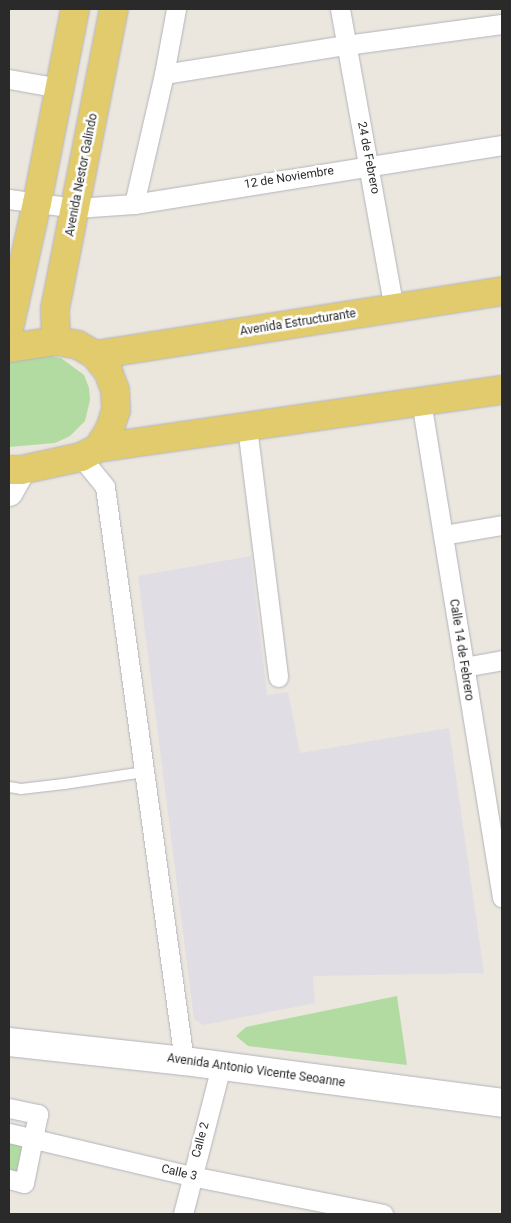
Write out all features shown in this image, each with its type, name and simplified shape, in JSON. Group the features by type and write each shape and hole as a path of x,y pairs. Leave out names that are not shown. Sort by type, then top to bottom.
{"main road":[{"path":"9,329 37,203 75,9"},
{"name":"Avenida Nestor Galindo","path":"56,341 55,309 114,9"},
{"name":"Avenida Estructurante","path":"95,355 502,290"},
{"path":"9,348 56,341 78,345 95,355 108,371 115,390 116,410 110,429 90,453"},
{"path":"13,477 90,453 247,427 502,390"}],"street":[{"path":"134,204 164,74 176,9"},
{"name":"24 de Febrero","path":"340,9 394,308"},
{"path":"164,74 346,45 502,24"},
{"path":"9,79 60,88"},
{"name":"12 de Noviembre","path":"9,199 76,208 134,204 502,145"},
{"name":"Calle 14 de Febrero","path":"421,402 502,897"},
{"path":"247,427 278,678"},
{"path":"90,453 105,487 184,1060"},
{"path":"443,535 502,525"},
{"path":"464,667 502,660"},
{"name":"Avenida Antonio Vicente Seoanne","path":"9,1042 184,1060 502,1103"},
{"name":"Calle 2","path":"183,1214 191,1176 221,1066"},
{"path":"9,1108 38,1114 24,1183 9,1179"},
{"name":"Calle 3","path":"9,1132 191,1176 349,1211 383,1214"}],"lane":[{"path":"9,787 21,788 64,784 144,772"}],"shaded area":[{"path":"251,556 267,695 288,692 300,753 449,728 484,973 313,976 315,1003 203,1025 194,1019 138,576"}],"green space":[{"path":"43,354 61,358 84,375 89,388 90,400 85,421 70,436 55,443 9,447 9,361"},
{"path":"397,996 407,1065 248,1046 236,1036 246,1027"},
{"path":"9,1139 25,1143 18,1175 9,1173"}]}
